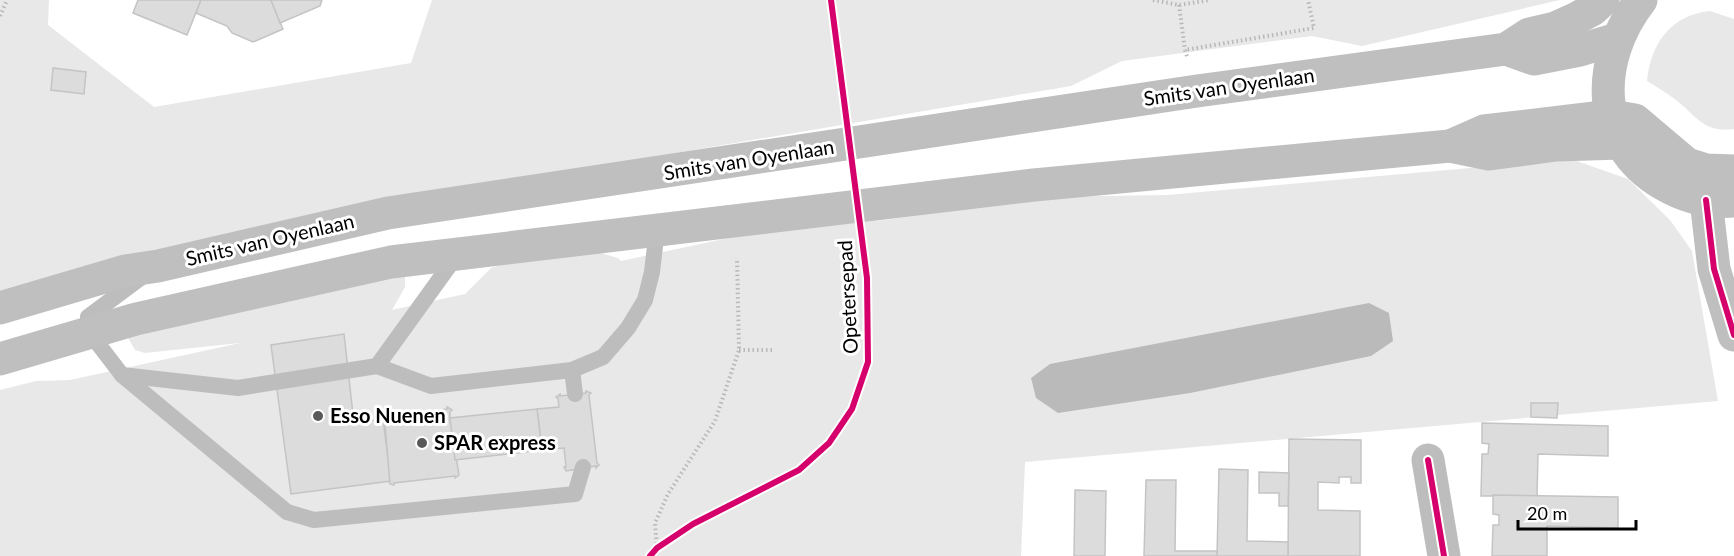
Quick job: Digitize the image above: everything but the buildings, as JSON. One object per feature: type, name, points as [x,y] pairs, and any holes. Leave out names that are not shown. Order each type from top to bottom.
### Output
[{"type":"main road","points":[[1641,0],[1617,39],[1611,62],[1609,80],[1616,129],[1631,157],[1658,181],[1690,197],[1720,200],[1714,269],[1734,335]]},
{"type":"main road","name":"Smits van Oyenlaan","points":[[0,308],[125,271],[158,266],[388,213],[1197,91],[1506,49],[1529,34],[1555,28],[1597,5]]},
{"type":"main road","name":"Smits van Oyenlaan","points":[[1506,49],[1534,59],[1580,50],[1617,39]]},
{"type":"main road","points":[[1616,129],[1625,117],[1644,126],[1688,164],[1706,170],[1734,171]]},
{"type":"main road","points":[[0,359],[136,319],[391,262],[1034,185],[1450,146],[1484,131],[1616,129]]},
{"type":"street","points":[[1428,460],[1444,556]]},
{"type":"lane","points":[[122,375],[238,388],[377,366],[431,386],[572,370],[603,357],[628,328],[645,300],[652,272],[657,229]]},
{"type":"lane","points":[[377,366],[458,254]]},
{"type":"lane","points":[[158,266],[88,316],[89,332],[122,375],[287,512],[314,520],[575,494],[583,467]]},
{"type":"lane","points":[[572,370],[575,394]]},
{"type":"path","points":[[0,16],[7,0]]},
{"type":"path","points":[[1153,0],[1179,5],[1209,0]]},
{"type":"path","points":[[1185,50],[1314,28],[1308,0]]},
{"type":"path","points":[[1179,5],[1185,50],[1197,91]]},
{"type":"path","points":[[657,548],[655,524],[668,494],[715,421],[739,350],[736,221]]},
{"type":"path","points":[[739,350],[772,350]]},
{"type":"path","points":[[650,556],[666,542]]},
{"type":"shaded area","points":[[0,0],[49,0],[48,25],[154,107],[411,63],[432,0],[1560,0],[1362,46],[1312,36],[1122,61],[1071,86],[552,174],[0,293]]},
{"type":"shaded area","points":[[1710,11],[1734,19],[1734,129],[1723,130],[1708,126],[1673,97],[1647,81],[1653,55],[1665,34],[1684,18]]},
{"type":"shaded area","points":[[1571,159],[1628,179],[1670,220],[1692,251],[1718,401],[1025,462],[1021,556],[0,556],[0,390],[36,381],[70,380],[240,343],[145,353],[135,350],[127,336],[390,278],[405,277],[405,287],[392,310],[465,294],[491,268],[512,261],[590,250],[618,258],[621,261],[761,231],[885,220],[1044,197],[1167,195]]},
{"type":"shaded area","points":[[1369,303],[1389,313],[1393,341],[1371,356],[1190,393],[1058,413],[1036,398],[1031,378],[1050,364]]},
{"type":"cycle path","name":"Opetersepad","points":[[650,556],[657,548],[693,524],[799,470],[829,443],[852,409],[868,362],[867,278],[831,0]]},
{"type":"cycle path","points":[[1706,200],[1714,269],[1734,335]]},
{"type":"cycle path","points":[[1428,460],[1444,556]]},
{"type":"place","name":"Esso Nuenen","points":[[318,416]]},
{"type":"place","name":"SPAR express","points":[[422,443]]}]
